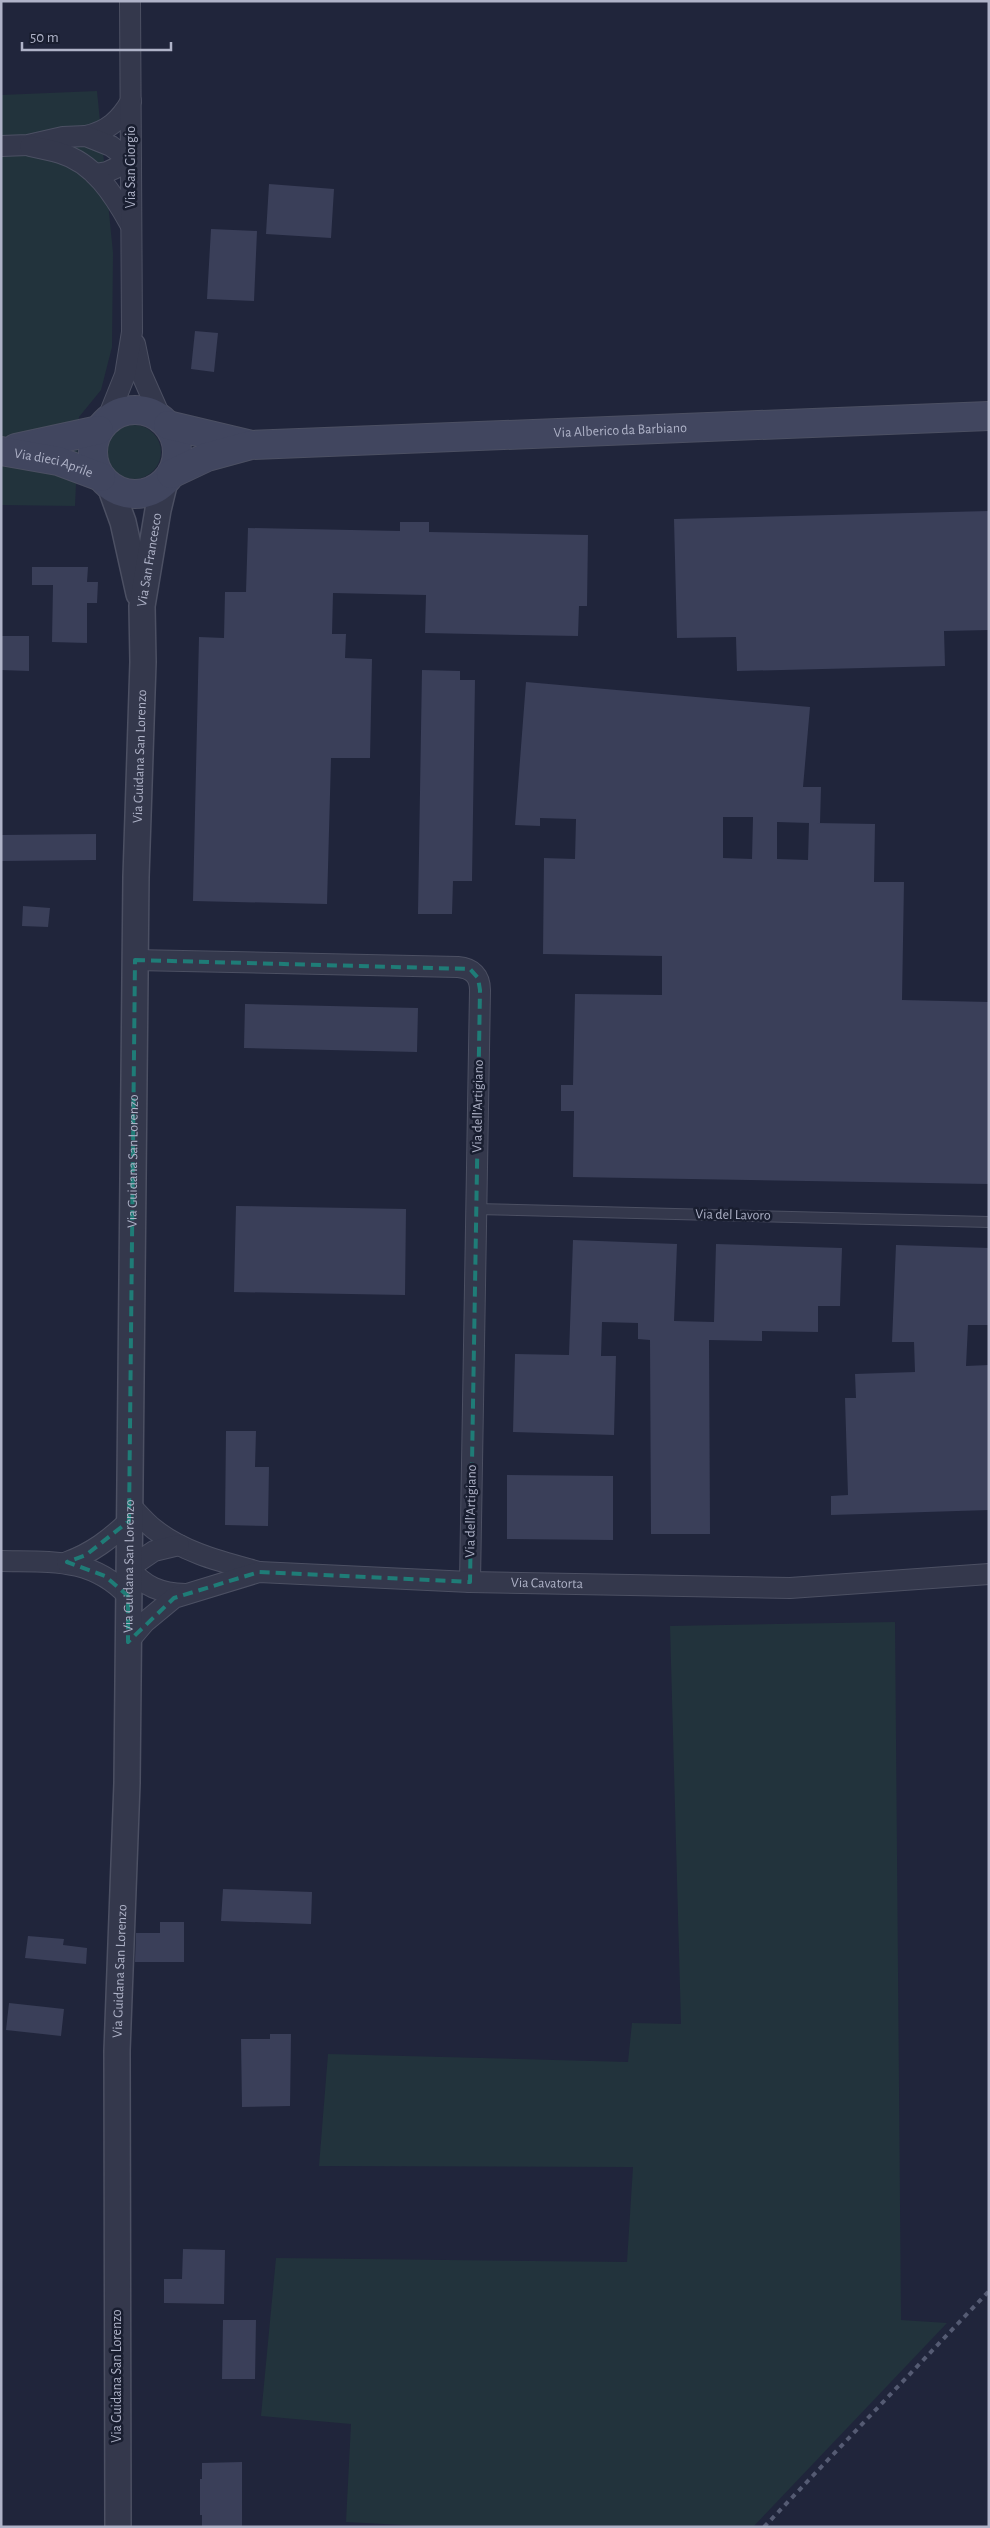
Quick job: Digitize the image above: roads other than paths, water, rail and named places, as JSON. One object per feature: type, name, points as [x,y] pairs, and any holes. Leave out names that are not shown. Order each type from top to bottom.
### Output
[{"type":"main road","points":[[133,409],[148,412],[164,421],[174,436],[177,449],[176,462],[168,478],[144,493],[120,492],[105,481],[95,466],[93,454],[94,441],[103,425],[119,412],[133,409]]},
{"type":"main road","name":"Via Alberico da Barbiano","points":[[168,478],[207,457],[252,445],[989,416]]},
{"type":"main road","name":"Via Alberico da Barbiano","points":[[164,421],[252,445]]},
{"type":"main road","name":"Via dieci Aprile","points":[[3,451],[103,425]]},
{"type":"main road","name":"Via dieci Aprile","points":[[3,451],[58,461],[105,481]]},
{"type":"street","name":"Via San Giorgio","points":[[103,425],[125,375],[132,332],[130,1]]},
{"type":"street","points":[[1,146],[28,145],[63,137],[97,134],[110,127],[124,114],[131,101]]},
{"type":"street","points":[[86,136],[111,146],[131,161],[107,172],[95,174]]},
{"type":"street","points":[[28,145],[74,158],[95,174],[117,200],[131,227]]},
{"type":"street","name":"Via San Giorgio","points":[[132,332],[141,373],[164,421]]},
{"type":"street","name":"Via San Francesco","points":[[142,606],[158,510],[168,478]]},
{"type":"street","name":"Via San Francesco","points":[[105,481],[123,522],[142,606]]},
{"type":"street","name":"Via Guidana San Lorenzo","points":[[118,2527],[117,2051],[126,1783],[135,960],[143,662],[142,606]]},
{"type":"street","name":"Via dell'Artigiano","points":[[135,960],[458,967],[470,969],[475,973],[480,984],[470,1582]]},
{"type":"street","points":[[67,1562],[86,1555],[109,1539],[129,1512],[179,1546],[220,1562],[258,1572]]},
{"type":"street","points":[[179,1546],[154,1551],[128,1568],[141,1582],[154,1589],[166,1593],[185,1594]]},
{"type":"street","points":[[1,1561],[67,1562],[105,1576],[117,1584],[128,1596]]},
{"type":"street","name":"Via Cavatorta","points":[[128,1642],[145,1622],[174,1598],[258,1572],[470,1582],[790,1588],[989,1574]]},
{"type":"lane","name":"Via del Lavoro","points":[[476,1209],[989,1222]]},
{"type":"railway","points":[[764,2527],[989,2291]]}]
